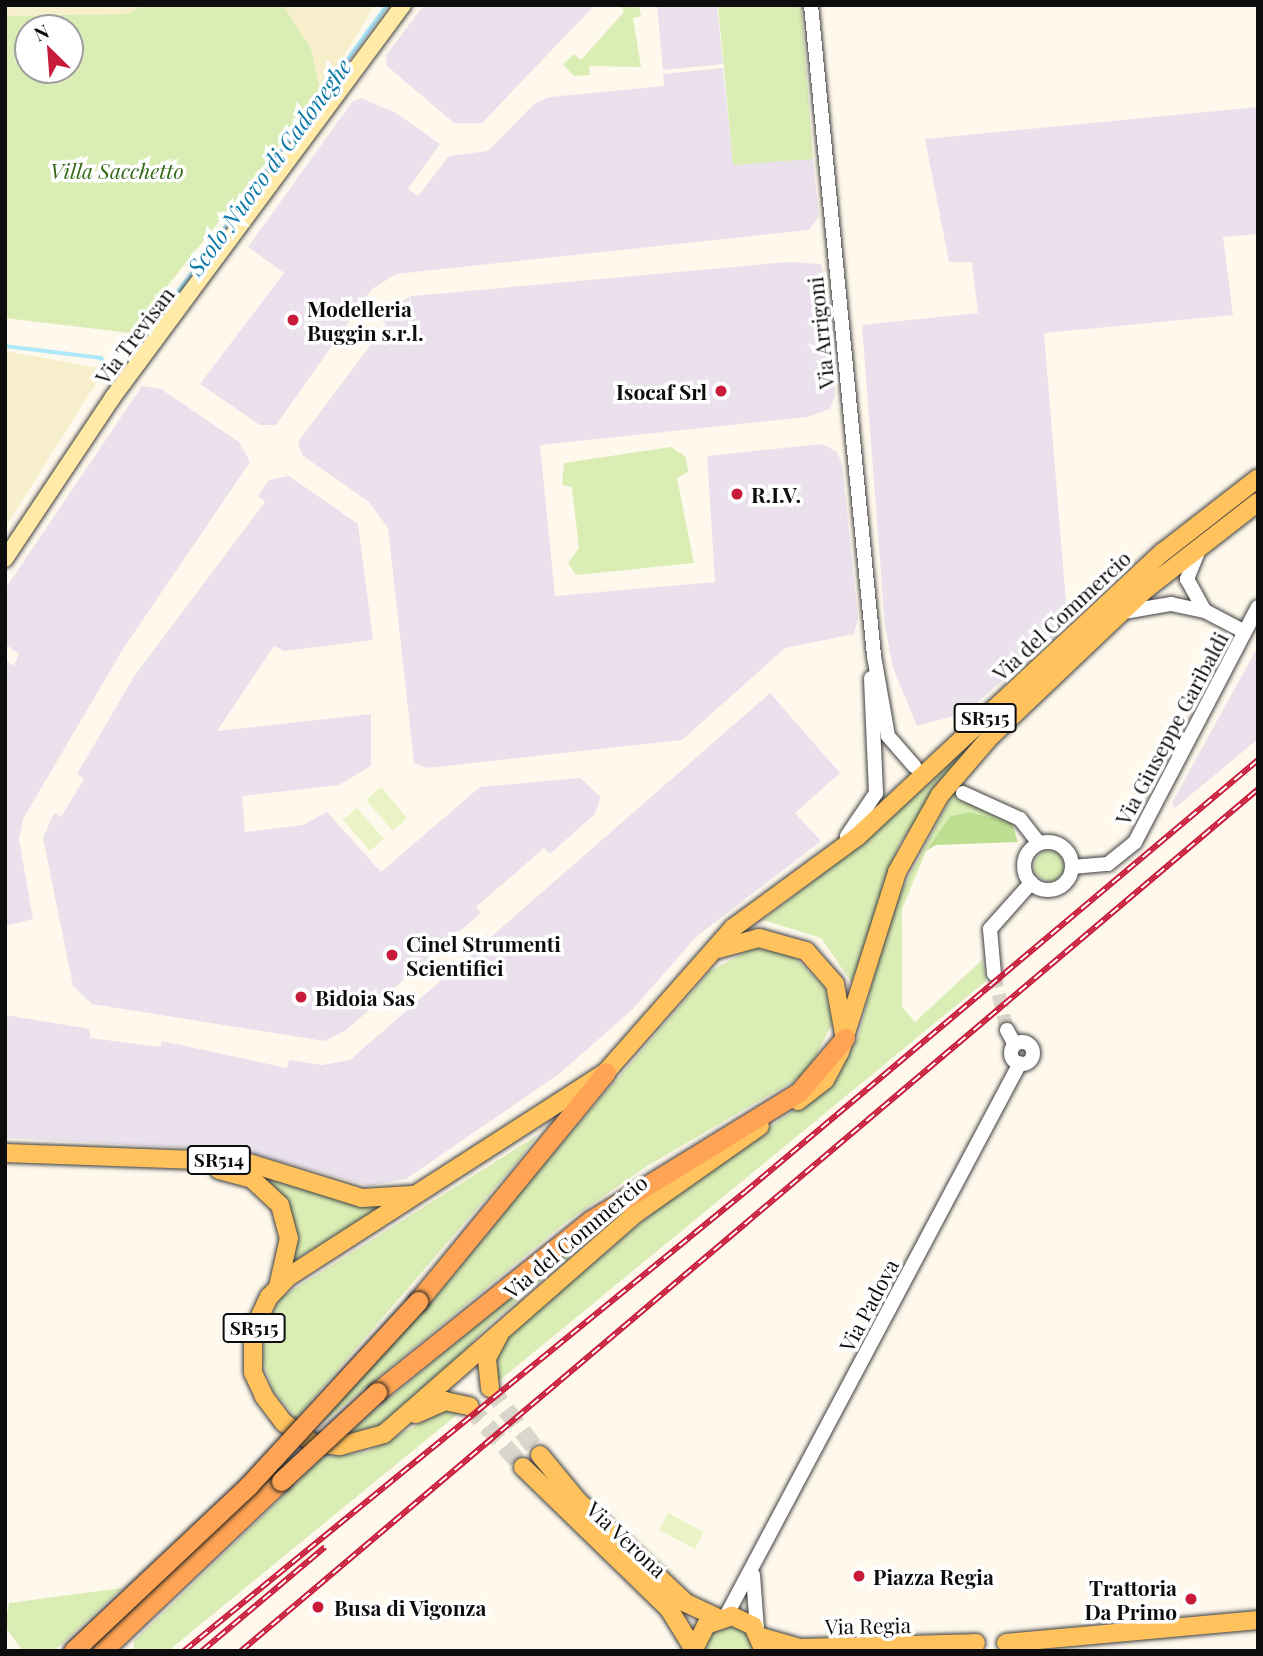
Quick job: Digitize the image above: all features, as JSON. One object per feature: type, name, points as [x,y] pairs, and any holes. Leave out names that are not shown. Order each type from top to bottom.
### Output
[{"type":"highway","name":"Via del Commercio","points":[[102,1651],[434,1342],[591,1220],[799,1092],[845,1038]]},
{"type":"highway","name":"Via del Commercio","points":[[73,1651],[258,1476],[418,1301],[606,1072]]},
{"type":"main road","name":"Via Trevisan","points":[[5,559],[113,397],[403,5]]},
{"type":"main road","name":"Via del Commercio","points":[[1258,478],[1163,552],[915,785],[813,871],[708,953],[606,1072],[278,1287],[260,1311],[250,1349],[253,1372],[274,1411],[300,1436],[321,1445],[356,1444],[393,1429],[509,1322],[634,1215],[825,1080],[845,1038],[880,915],[916,832],[990,737],[1120,613],[1258,502]]},
{"type":"main road","points":[[708,953],[759,938],[806,951],[835,984],[845,1038]]},
{"type":"main road","name":"SR514","points":[[5,1153],[246,1162],[362,1198],[425,1192]]},
{"type":"main road","name":"SR514","points":[[5,1163],[237,1172],[272,1194],[285,1219],[289,1238],[278,1287]]},
{"type":"main road","name":"SR515","points":[[490,1388],[487,1358],[509,1322]]},
{"type":"main road","name":"SR515","points":[[393,1429],[445,1401],[469,1406]]},
{"type":"main road","name":"Via Verona","points":[[540,1455],[578,1502],[686,1603],[722,1617]]},
{"type":"main road","name":"Via Verona","points":[[523,1467],[669,1609],[693,1649]]},
{"type":"main road","points":[[722,1617],[761,1639]]},
{"type":"main road","name":"Via Padova","points":[[693,1649],[701,1629],[722,1617]]},
{"type":"main road","points":[[1009,1647],[1046,1640],[1258,1620]]},
{"type":"main road","name":"Via Regia","points":[[761,1639],[800,1648],[973,1647],[995,1637],[1009,1647]]},
{"type":"main road","points":[[1030,1651],[1046,1640]]},
{"type":"street","name":"Via Arrigoni","points":[[811,5],[874,656],[888,736],[914,766]]},
{"type":"street","points":[[1200,547],[1187,579],[1205,611]]},
{"type":"street","points":[[1120,613],[1171,604],[1205,611],[1245,632]]},
{"type":"street","name":"Via Giuseppe Garibaldi","points":[[1072,867],[1108,864],[1135,842],[1258,607]]},
{"type":"street","name":"Via Arrigoni","points":[[813,871],[862,820],[876,793],[874,656]]},
{"type":"street","points":[[963,793],[1020,819],[1039,843],[1063,846],[1072,867],[1059,887],[1044,890],[1031,883],[1024,862],[1039,843]]},
{"type":"street","points":[[994,974],[990,929],[1031,883]]},
{"type":"street","name":"Via Padova","points":[[722,1617],[753,1566],[1020,1063],[1012,1056],[1015,1045],[1007,1030]]},
{"type":"street","points":[[753,1566],[761,1639]]},
{"type":"shaded area","points":[[5,5],[144,5],[126,14],[5,16]]},
{"type":"shaded area","points":[[283,5],[375,5],[321,93],[311,49]]},
{"type":"shaded area","points":[[424,5],[595,5],[482,123],[454,123],[387,66],[386,55]]},
{"type":"shaded area","points":[[657,5],[717,5],[723,64],[663,70]]},
{"type":"shaded area","points":[[723,68],[733,164],[813,159],[819,216],[809,230],[396,274],[372,289],[276,425],[260,425],[200,384],[284,273],[248,247],[352,102],[361,98],[396,113],[440,144],[408,189],[418,196],[449,156],[488,151],[534,104],[550,97],[664,86],[663,74]]},
{"type":"shaded area","points":[[1258,107],[1258,234],[1223,237],[1233,315],[1044,333],[1067,615],[1057,633],[965,713],[917,726],[893,668],[885,626],[862,325],[978,313],[972,262],[949,262],[925,139]]},
{"type":"shaded area","points":[[788,262],[821,264],[832,312],[835,396],[830,409],[807,417],[540,445],[555,596],[715,582],[707,456],[822,444],[836,451],[842,463],[858,618],[854,634],[785,648],[682,740],[427,768],[414,763],[388,528],[369,502],[302,455],[298,442],[386,324],[381,320],[388,308],[412,296]]},
{"type":"shaded area","points":[[5,351],[105,369],[5,528]]},
{"type":"shaded area","points":[[142,386],[161,389],[239,442],[250,462],[123,649],[23,819],[19,839],[33,919],[5,926],[5,660],[14,666],[19,654],[5,644],[5,589]]},
{"type":"shaded area","points":[[289,476],[358,524],[373,640],[284,651],[274,646],[217,731],[371,714],[371,766],[339,785],[242,796],[245,832],[303,825],[327,812],[381,872],[480,787],[580,778],[601,797],[595,814],[550,854],[544,848],[476,907],[481,913],[345,1031],[324,1041],[92,1004],[73,986],[43,838],[54,813],[61,817],[84,779],[77,774],[135,675],[265,502],[258,496],[269,480]]},
{"type":"shaded area","points":[[1258,646],[1258,739],[1175,808],[1172,803]]},
{"type":"shaded area","points":[[770,693],[840,773],[795,813],[821,841],[696,937],[633,1009],[559,1074],[406,1179],[369,1186],[244,1151],[5,1138],[5,1015],[90,1029],[90,1038],[160,1047],[162,1041],[287,1068],[289,1060],[322,1065],[350,1060]]},
{"type":"green space","name":"Villa Sacchetto","points":[[144,5],[283,5],[311,49],[321,93],[130,333],[5,318],[5,16],[14,16],[14,84],[84,84],[84,15],[126,14]]},
{"type":"green space","points":[[621,5],[639,7],[641,16],[633,18],[641,67],[589,66],[590,75],[574,76],[563,64],[574,54],[581,60],[624,12]]},
{"type":"green space","points":[[718,5],[801,5],[813,159],[733,165]]},
{"type":"green space","points":[[671,447],[686,457],[688,472],[677,478],[694,563],[576,575],[568,563],[579,548],[572,487],[562,485],[564,463]]},
{"type":"green space","points":[[969,744],[898,846],[852,983],[821,938],[763,920],[875,833]]},
{"type":"green space","points":[[381,787],[407,818],[393,831],[366,800]]},
{"type":"green space","points":[[953,794],[1012,823],[969,812],[950,816],[926,851],[902,909],[902,1007],[915,1022],[982,960],[986,981],[494,1385],[491,1369],[503,1339],[664,1204],[837,1079],[858,1038],[890,912]]},
{"type":"green space","points":[[357,808],[384,839],[370,851],[343,820]]},
{"type":"green space","points":[[969,812],[1012,823],[1018,842],[936,845],[926,851],[950,816]]},
{"type":"green space","points":[[1049,851],[1060,855],[1064,866],[1060,877],[1049,881],[1038,877],[1034,866],[1038,855]]},
{"type":"green space","points":[[753,948],[792,955],[824,987],[833,1022],[807,1073],[647,1166],[566,1222],[321,1424],[710,971]]},
{"type":"green space","points":[[536,1136],[522,1156],[296,1418],[273,1390],[263,1361],[265,1333],[280,1298]]},
{"type":"green space","points":[[251,1169],[379,1208],[295,1260],[295,1228],[285,1199]]},
{"type":"green space","points":[[632,1204],[491,1323],[424,1392],[385,1423],[348,1434],[522,1286]]},
{"type":"green space","points":[[447,1409],[459,1413],[168,1651],[134,1651],[134,1641],[323,1458],[367,1452]]},
{"type":"green space","points":[[668,1513],[704,1532],[695,1549],[659,1530]]},
{"type":"green space","points":[[122,1588],[54,1651],[23,1651],[5,1627],[9,1603]]},
{"type":"green space","points":[[714,1624],[747,1626],[758,1651],[700,1651]]},
{"type":"waterway","name":"Scolo Nuovo di Cadoneghe","points":[[151,329],[387,5]]},
{"type":"waterway","name":"Scolo Nuovo di Cadoneghe","points":[[5,346],[101,358],[111,372]]},
{"type":"tunnel","points":[[994,974],[1007,1030]]},
{"type":"tunnel","points":[[490,1388],[540,1455]]},
{"type":"tunnel","points":[[469,1406],[523,1467]]},
{"type":"railway","points":[[184,1651],[745,1192],[1258,760]]},
{"type":"railway","points":[[241,1651],[1258,789]]},
{"type":"railway","points":[[202,1651],[325,1547]]},
{"type":"place","name":"Modelleria Buggin s.r.l.","points":[[293,320]]},
{"type":"place","name":"Isocaf Srl","points":[[721,391]]},
{"type":"place","name":"R.I.V.","points":[[737,494]]},
{"type":"place","name":"Cinel Strumenti Scientifici","points":[[392,955]]},
{"type":"place","name":"Bidoia Sas","points":[[301,997]]},
{"type":"place","name":"Piazza Regia","points":[[859,1576]]},
{"type":"place","name":"Trattoria Da Primo","points":[[1191,1599]]},
{"type":"place","name":"Busa di Vigonza","points":[[318,1607]]}]
